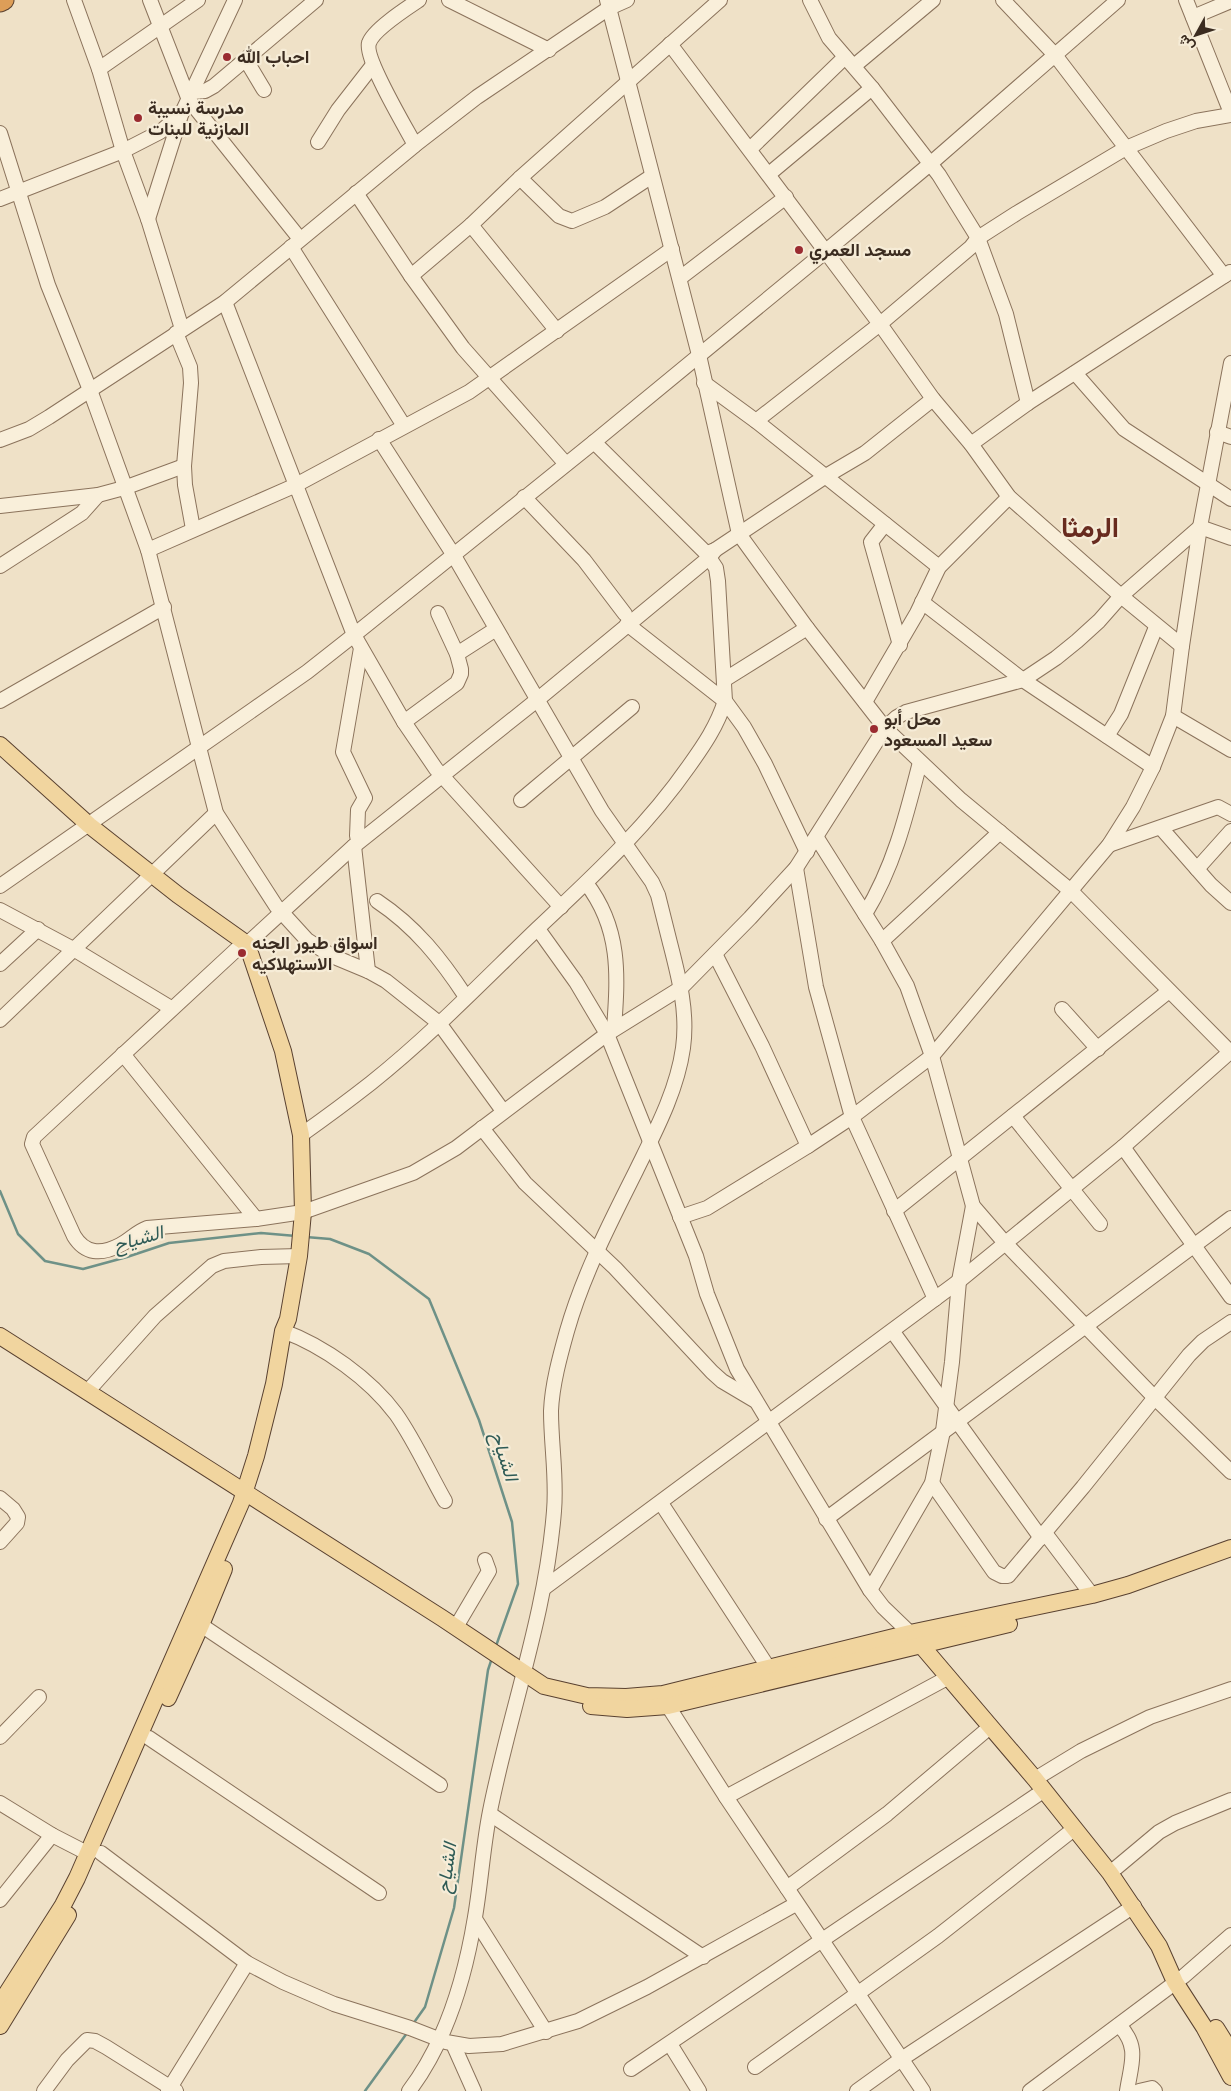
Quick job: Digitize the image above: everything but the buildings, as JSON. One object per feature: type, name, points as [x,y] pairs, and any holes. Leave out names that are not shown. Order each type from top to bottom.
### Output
[{"type":"highway","points":[[0,2],[4,0]]},
{"type":"main road","points":[[0,745],[89,825],[242,944],[283,1051],[301,1135],[302,1217],[279,1409],[248,1500],[201,1625],[95,1853]]},
{"type":"main road","points":[[0,1336],[248,1500],[485,1651],[516,1673],[544,1686],[587,1696],[665,1700],[1092,1595],[1128,1585],[1231,1548]]},
{"type":"main road","points":[[0,1348],[456,1627],[485,1651]]},
{"type":"main road","points":[[0,2026],[9,1997],[77,1900],[95,1853],[248,1500]]},
{"type":"main road","points":[[665,1700],[768,1667],[915,1639],[952,1638],[1149,1589],[1231,1558]]},
{"type":"main road","points":[[946,1673],[944,1658],[952,1638]]},
{"type":"main road","points":[[915,1639],[946,1673],[1110,1873],[1231,2052]]},
{"type":"main road","points":[[1180,1979],[1231,2077]]},
{"type":"street","points":[[74,0],[99,69],[123,151],[148,219],[190,367],[191,383],[184,466],[185,485],[193,530]]},
{"type":"street","points":[[150,0],[159,26],[191,96],[296,243],[404,426]]},
{"type":"street","points":[[99,69],[198,0]]},
{"type":"street","points":[[191,96],[214,86],[316,0]]},
{"type":"street","points":[[449,0],[549,50]]},
{"type":"street","points":[[0,440],[29,429],[224,302],[415,145],[478,97],[549,50],[608,4],[627,0]]},
{"type":"street","points":[[411,276],[471,225],[520,178],[720,0]]},
{"type":"street","points":[[810,0],[824,31],[872,88],[940,175],[978,238],[1006,314],[1028,403]]},
{"type":"street","points":[[750,149],[849,61],[933,0]]},
{"type":"street","points":[[970,444],[1028,403],[1228,274],[1126,148],[1055,55],[1003,0]]},
{"type":"street","points":[[0,886],[307,672],[354,635],[594,442],[826,251],[930,164],[1118,0]]},
{"type":"street","points":[[756,422],[880,324],[971,247],[978,238],[1126,148],[1196,121],[1231,114],[1186,0]]},
{"type":"street","points":[[1193,17],[1231,1]]},
{"type":"street","points":[[148,219],[181,115],[191,96],[230,2]]},
{"type":"street","points":[[412,2],[373,36],[368,47],[372,64],[415,145]]},
{"type":"street","points":[[544,1588],[959,1281],[1123,1147],[1230,1053],[1071,892],[961,800],[885,728],[807,628],[739,534],[704,383],[700,355],[608,4]]},
{"type":"street","points":[[670,44],[880,324],[932,399],[970,444],[1009,497],[1121,596],[1182,646]]},
{"type":"street","points":[[246,60],[264,90]]},
{"type":"street","points":[[318,142],[338,110],[372,64]]},
{"type":"street","points":[[769,174],[872,88]]},
{"type":"street","points":[[0,199],[123,151],[160,132],[181,115]]},
{"type":"street","points":[[0,133],[48,285],[90,390],[148,550],[216,813],[278,909],[317,948],[368,971],[402,993],[439,1023],[503,1111]]},
{"type":"street","points":[[520,178],[559,216],[572,221],[605,208],[652,176]]},
{"type":"street","points":[[356,193],[462,348],[566,464]]},
{"type":"street","points":[[680,278],[786,197]]},
{"type":"street","points":[[471,225],[557,331]]},
{"type":"street","points":[[148,550],[294,486],[489,380],[672,249]]},
{"type":"street","points":[[224,302],[294,486],[354,635],[361,648],[404,722],[439,772],[562,906]]},
{"type":"street","points":[[680,1217],[707,1208],[808,1146],[852,1117],[932,1056],[1110,845],[1153,767],[1173,716],[1200,527],[1231,363]]},
{"type":"street","points":[[1075,373],[1124,430],[1231,499]]},
{"type":"street","points":[[704,383],[826,476],[939,567]]},
{"type":"street","points":[[932,399],[883,440],[710,553],[626,619],[535,696],[355,841],[278,909],[32,1139],[32,1144],[79,1244],[91,1251],[102,1250],[120,1245],[135,1233],[148,1228],[302,1217],[413,1173],[449,1153],[611,1032],[681,988],[796,868],[817,838],[885,728],[897,717],[906,712],[1023,680],[1077,641],[1099,621],[1121,596],[1200,527]]},
{"type":"street","points":[[1217,432],[1231,437]]},
{"type":"street","points":[[379,439],[453,554],[570,757],[625,845],[645,870],[658,894],[685,1012],[682,1052],[676,1077],[650,1142],[596,1251],[566,1334],[551,1408],[555,1471],[554,1512],[544,1588],[516,1673],[490,1814],[475,1919],[446,2042],[430,2059],[409,2091]]},
{"type":"street","points":[[301,1135],[372,1082],[439,1023],[625,845],[657,810],[710,736],[719,718],[725,701],[724,680],[718,581],[716,568],[710,553],[594,442]]},
{"type":"street","points":[[0,506],[98,495],[124,488],[184,466]]},
{"type":"street","points":[[0,566],[82,513],[98,495]]},
{"type":"street","points":[[524,497],[584,560],[626,619],[725,701],[744,728],[765,764],[807,852]]},
{"type":"street","points":[[865,702],[900,645],[939,567],[1009,497]]},
{"type":"street","points":[[885,524],[871,542],[900,645]]},
{"type":"street","points":[[1200,527],[1231,538]]},
{"type":"street","points":[[922,602],[1023,680],[1153,767]]},
{"type":"street","points":[[0,701],[164,607]]},
{"type":"street","points":[[404,722],[457,683],[461,674],[457,654],[438,613]]},
{"type":"street","points":[[1107,736],[1121,714],[1156,626]]},
{"type":"street","points":[[724,680],[807,628]]},
{"type":"street","points":[[457,654],[496,629]]},
{"type":"street","points":[[361,648],[344,752],[365,798],[358,810],[355,841],[368,971]]},
{"type":"street","points":[[520,800],[632,707]]},
{"type":"street","points":[[1173,716],[1231,750]]},
{"type":"street","points":[[865,914],[889,870],[904,825],[920,762]]},
{"type":"street","points":[[1110,845],[1218,807],[1231,814]]},
{"type":"street","points":[[0,1020],[216,813]]},
{"type":"street","points":[[1161,828],[1197,869],[1231,903]]},
{"type":"street","points":[[1197,869],[1231,831]]},
{"type":"street","points":[[882,941],[1000,832]]},
{"type":"street","points":[[817,838],[882,941],[907,986],[932,1056],[973,1206],[1005,1243],[1086,1325],[1154,1398],[1231,1472]]},
{"type":"street","points":[[796,868],[816,987],[852,1117],[935,1299]]},
{"type":"street","points":[[586,883],[601,906],[614,946],[618,981],[611,1032]]},
{"type":"street","points":[[377,901],[397,914],[441,959],[466,997]]},
{"type":"street","points":[[0,910],[75,950],[171,1008]]},
{"type":"street","points":[[538,928],[611,1032],[650,1142],[680,1217],[728,1349],[755,1401],[770,1421],[826,1519],[870,1590],[883,1607],[915,1639]]},
{"type":"street","points":[[0,964],[38,929]]},
{"type":"street","points":[[715,954],[762,1046],[808,1146]]},
{"type":"street","points":[[894,1211],[1169,991]]},
{"type":"street","points":[[1062,1009],[1098,1049]]},
{"type":"street","points":[[123,1054],[256,1219]]},
{"type":"street","points":[[1013,1116],[1100,1224]]},
{"type":"street","points":[[482,1128],[525,1183],[615,1268],[712,1372],[722,1381],[755,1401]]},
{"type":"street","points":[[1123,1147],[1231,1297]]},
{"type":"street","points":[[870,1590],[932,1483],[943,1431],[952,1362],[959,1281],[973,1206]]},
{"type":"street","points":[[826,1519],[1231,1218]]},
{"type":"street","points":[[87,1392],[155,1316],[212,1266],[224,1261],[299,1253]]},
{"type":"street","points":[[932,1483],[998,1575],[1008,1576],[1043,1536],[1195,1349],[1231,1322]]},
{"type":"street","points":[[288,1328],[330,1354],[380,1396],[404,1428],[445,1501]]},
{"type":"street","points":[[892,1332],[956,1422],[1043,1536],[1092,1595]]},
{"type":"street","points":[[0,1498],[13,1509],[18,1517],[17,1523],[0,1542]]},
{"type":"street","points":[[660,1503],[768,1667]]},
{"type":"street","points":[[456,1627],[489,1571],[485,1560]]},
{"type":"street","points":[[201,1625],[440,1784]]},
{"type":"street","points":[[726,1798],[946,1673]]},
{"type":"street","points":[[632,2069],[822,1942],[1039,1785],[1081,1751],[1150,1717],[1231,1689]]},
{"type":"street","points":[[0,1737],[39,1697]]},
{"type":"street","points":[[665,1700],[726,1798],[858,1993],[900,2060],[923,2091]]},
{"type":"street","points":[[786,1888],[886,1814],[990,1727]]},
{"type":"street","points":[[149,1738],[379,1893]]},
{"type":"street","points":[[1110,1873],[1159,1832],[1175,1823],[1231,1800]]},
{"type":"street","points":[[0,1803],[52,1835],[95,1853],[247,1962],[310,1995],[425,2033],[446,2042],[483,2046],[502,2044],[578,2021],[603,2010],[703,1957],[796,1904]]},
{"type":"street","points":[[490,1814],[703,1957]]},
{"type":"street","points":[[755,2068],[938,1936],[1074,1829]]},
{"type":"street","points":[[0,1900],[52,1835]]},
{"type":"street","points":[[857,2091],[900,2060],[1134,1906]]},
{"type":"street","points":[[475,1919],[546,2032]]},
{"type":"street","points":[[1030,2091],[1180,1979],[1231,1935]]},
{"type":"street","points":[[44,2091],[67,2060],[87,2040],[95,2041],[106,2047],[172,2090],[247,1962]]},
{"type":"street","points":[[1119,2025],[1129,2036],[1133,2049],[1127,2091]]},
{"type":"street","points":[[446,2042],[474,2091]]},
{"type":"street","points":[[670,2044],[699,2091]]},
{"type":"street","points":[[1139,2091],[1152,2088],[1154,2091]]},
{"type":"waterway","name":"الشياح","points":[[0,1191],[18,1234],[45,1261],[83,1269],[169,1243],[261,1233],[296,1236]]},
{"type":"waterway","name":"الشياح","points":[[306,1237],[330,1239],[369,1254],[429,1299],[479,1420],[512,1522],[518,1584],[496,1646]]},
{"type":"waterway","name":"الشياح","points":[[413,2024],[425,2007],[454,1908],[488,1670],[492,1658]]},
{"type":"waterway","name":"الشياح","points":[[365,2091],[407,2033]]},
{"type":"place","name":"احباب الله","points":[[227,57]]},
{"type":"place","name":"مدرسة نسيبة المازنية للبنات","points":[[138,118]]},
{"type":"place","name":"مسجد العمري","points":[[799,250]]},
{"type":"place","name":"محل أبو سعيد المسعود","points":[[874,729]]},
{"type":"place","name":"اسواق طيور الجنه الاستهلاكيه","points":[[242,953]]},
{"type":"district","name":"الرمثا","points":[[1090,527]]}]
